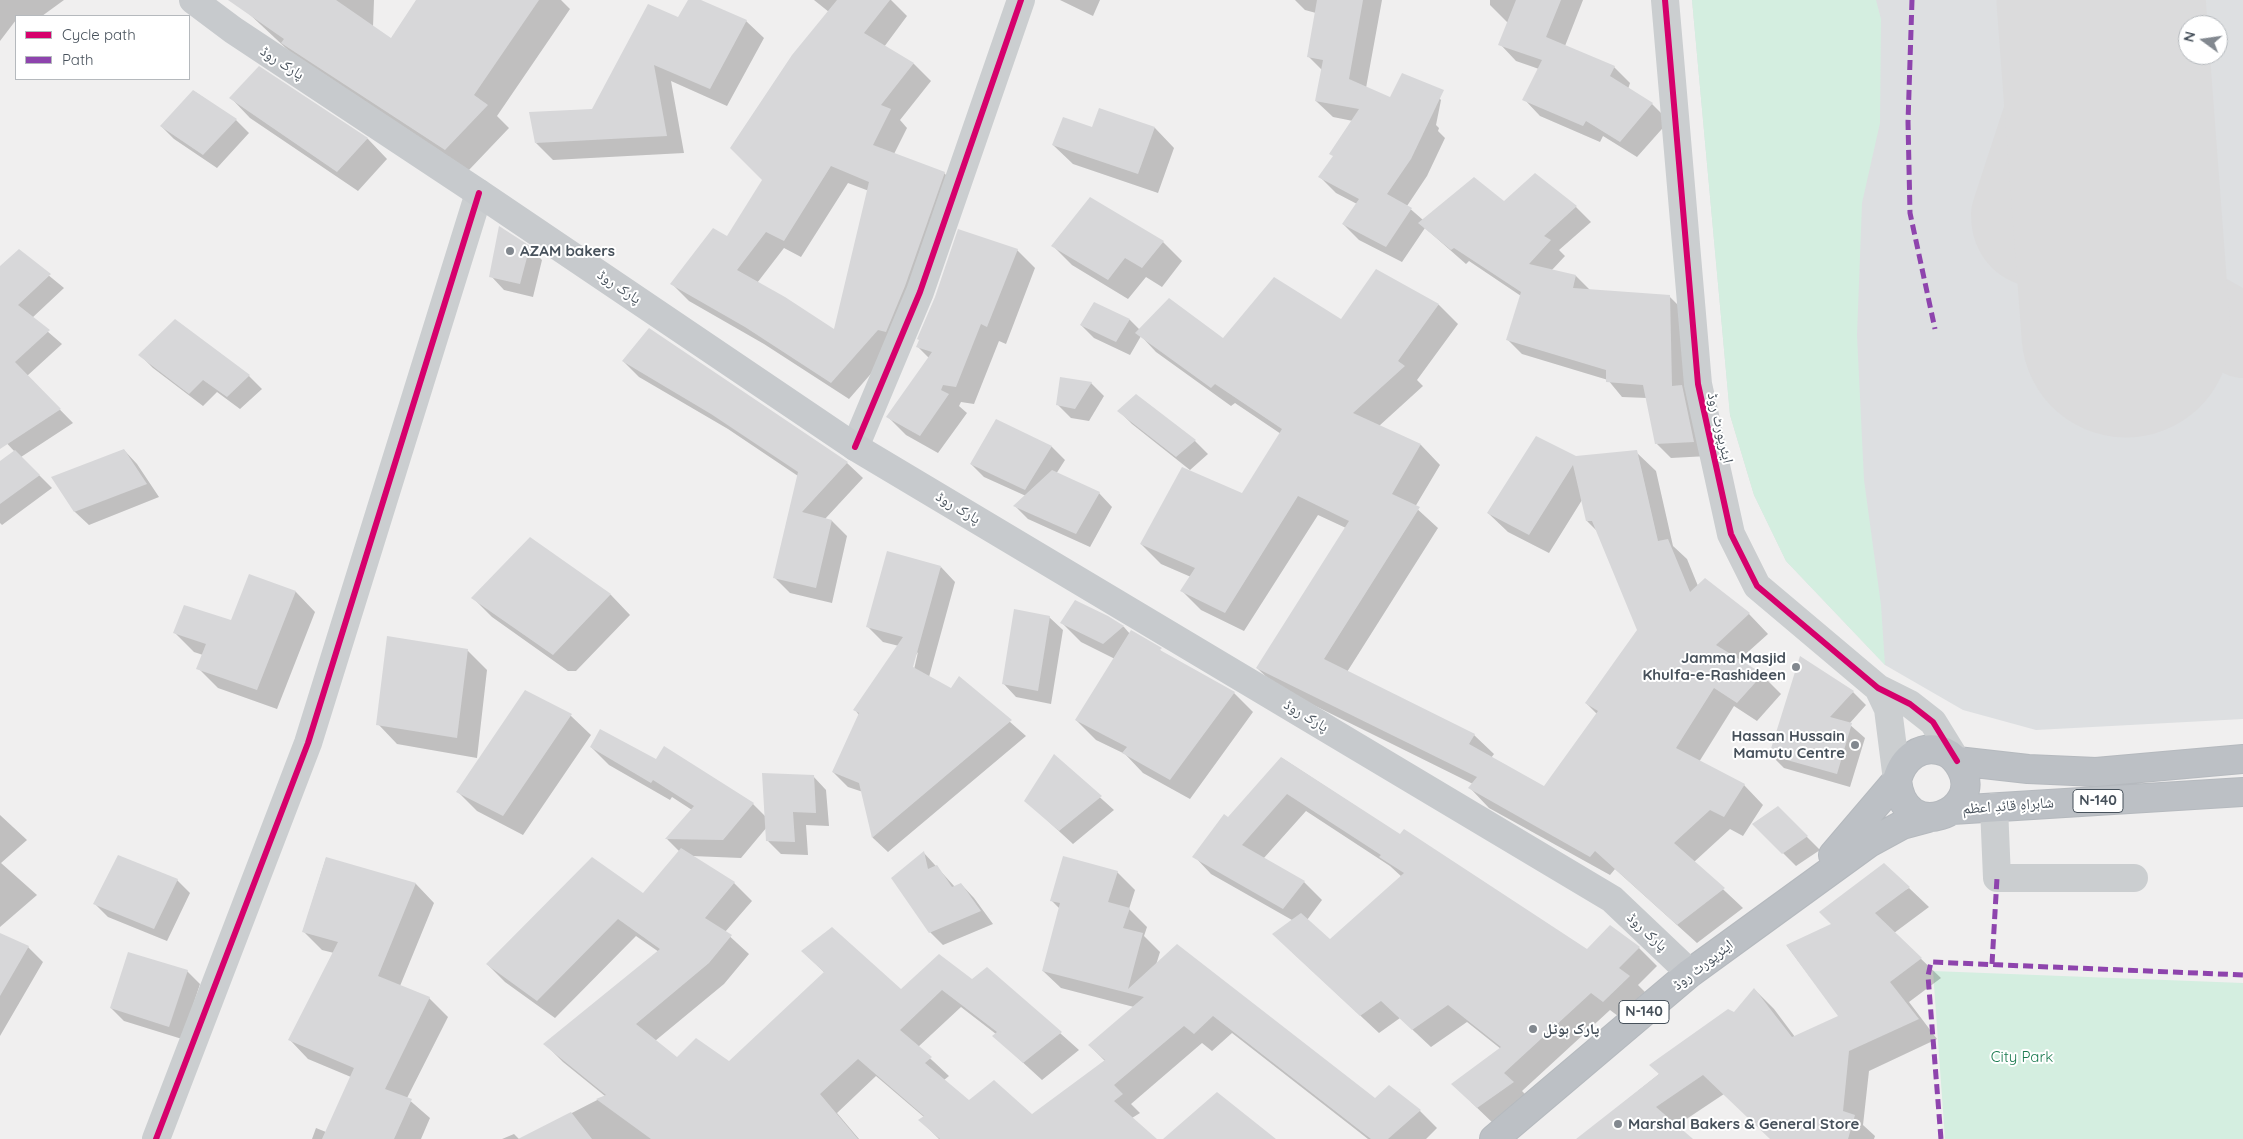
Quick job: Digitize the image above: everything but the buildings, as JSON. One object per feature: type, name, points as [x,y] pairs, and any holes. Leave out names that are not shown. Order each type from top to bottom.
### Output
[{"type":"highway","name":"N-140","points":[[1897,780],[1900,767],[1909,757],[1921,750],[1934,749],[1947,753],[1957,761],[2028,769],[2096,772],[2243,759]]},
{"type":"highway","points":[[1897,780],[1898,794],[1904,805],[1915,814],[1940,814],[1961,799],[1965,786],[1964,773],[1957,761]]},
{"type":"highway","name":"ایئرپورٹ روڈ","points":[[1800,891],[1867,817],[1897,780]]},
{"type":"highway","name":"شاہراہِ قائدِ اعظم","points":[[1940,814],[1994,807],[2243,792]]},
{"type":"highway","name":"ایئرپورٹ روڈ","points":[[1494,1139],[1690,973],[1800,891],[1869,843],[1902,825],[1940,814]]},
{"type":"main road","name":"پارک روڈ","points":[[193,0],[233,30],[479,193],[855,447],[1612,899],[1690,973]]},
{"type":"street","points":[[855,447],[920,292],[1021,0]]},
{"type":"street","name":"ایئرپورٹ روڈ","points":[[1665,0],[1698,384],[1731,534],[1757,586],[1878,688],[1910,704],[1933,722],[1957,761]]},
{"type":"street","points":[[156,1139],[308,744],[479,193]]},
{"type":"street","name":"ایئرپورٹ روڈ","points":[[1878,688],[1888,709],[1897,780]]},
{"type":"street","points":[[1994,807],[1997,878],[2134,878]]},
{"type":"shaded area","points":[[1692,0],[2243,0],[2243,719],[2036,730],[1963,710],[1885,665],[1786,561],[1754,495],[1730,415]]},
{"type":"green space","points":[[1692,0],[1876,0],[1881,19],[1880,123],[1862,203],[1857,335],[1864,480],[1881,605],[1885,665],[1786,561],[1754,495],[1730,415]]},
{"type":"green space","name":"City Park","points":[[1933,971],[2243,983],[2243,1139],[1945,1139]]},
{"type":"taxiway","points":[[2083,0],[2013,214],[2015,228],[2022,238],[2038,246],[2058,246],[2077,240],[2091,230],[2101,218],[2115,182]]},
{"type":"taxiway","points":[[2121,268],[2243,336]]},
{"type":"runway","points":[[2101,0],[2126,333]]},
{"type":"marked path","points":[[1912,0],[1908,122],[1910,213],[1935,329]]},
{"type":"marked path","points":[[1992,964],[1997,878]]},
{"type":"marked path","points":[[1941,1139],[1928,976],[1931,962],[2243,975]]},
{"type":"cycle path","points":[[855,447],[920,292],[1021,0]]},
{"type":"cycle path","points":[[1665,0],[1698,384],[1731,534],[1757,586],[1878,688],[1910,704],[1933,722],[1957,761]]},
{"type":"cycle path","points":[[156,1139],[308,743],[479,193]]},
{"type":"place","name":"AZAM bakers","points":[[510,251]]},
{"type":"place","name":"Jamma Masjid Khulfa-e-Rashideen","points":[[1796,667]]},
{"type":"place","name":"Hassan Hussain Mamutu Centre","points":[[1855,745]]},
{"type":"place","name":"پارک ہوٹل","points":[[1533,1029]]},
{"type":"place","name":"Marshal Bakers & General Store","points":[[1618,1124]]}]
